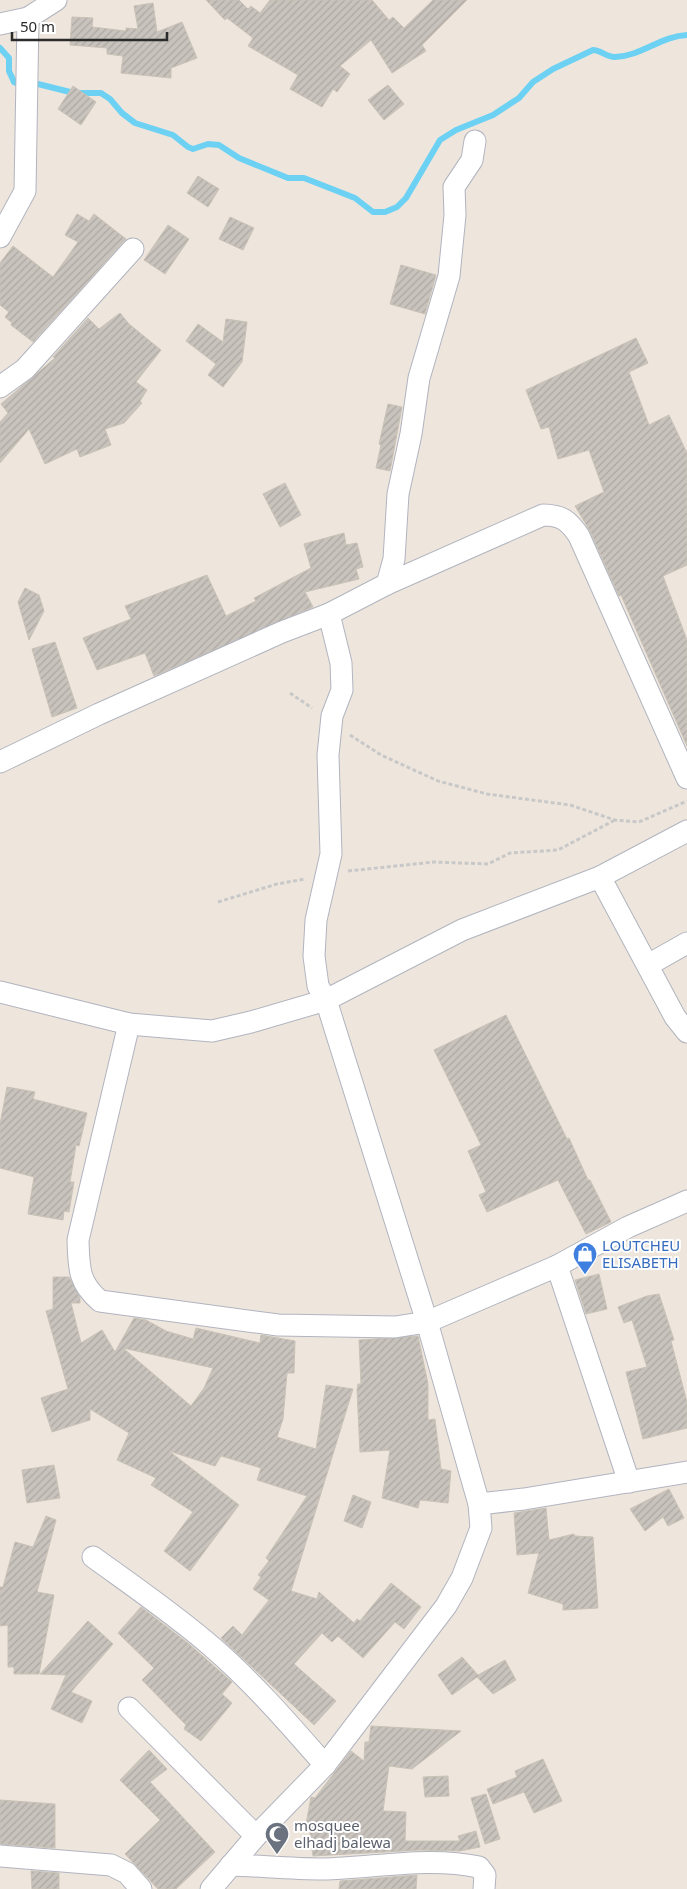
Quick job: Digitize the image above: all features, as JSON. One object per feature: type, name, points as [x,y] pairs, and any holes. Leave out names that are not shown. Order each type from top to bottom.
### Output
[{"type":"street","points":[[0,24],[28,18],[56,0]]},
{"type":"street","points":[[0,238],[24,191],[28,18]]},
{"type":"street","points":[[387,584],[394,559],[398,494],[411,434],[419,378],[449,276],[455,215],[454,187],[472,160],[475,141]]},
{"type":"street","points":[[0,387],[24,369],[133,249]]},
{"type":"street","points":[[0,762],[99,714],[282,632],[329,614],[387,584],[543,515],[556,515],[569,521],[579,536],[687,778]]},
{"type":"street","points":[[211,1889],[256,1836],[325,1765],[446,1606],[462,1578],[481,1528],[479,1504],[427,1322],[326,1000],[318,986],[314,956],[316,920],[331,854],[328,755],[332,716],[342,690],[342,663],[329,614]]},
{"type":"street","points":[[0,992],[129,1024],[212,1031],[251,1022],[326,1000],[462,930],[600,877],[687,831]]},
{"type":"street","points":[[600,877],[675,1017],[687,1032]]},
{"type":"street","points":[[648,965],[687,944]]},
{"type":"street","points":[[129,1024],[78,1240],[79,1270],[86,1290],[100,1301],[278,1325],[395,1327],[427,1322],[557,1266],[628,1227],[687,1201]]},
{"type":"street","points":[[557,1266],[629,1482]]},
{"type":"street","points":[[479,1504],[524,1499],[687,1472]]},
{"type":"street","points":[[93,1557],[153,1598],[213,1647],[274,1707],[325,1765]]},
{"type":"street","points":[[129,1708],[256,1836]]},
{"type":"street","points":[[0,1856],[111,1865],[127,1873],[141,1889]]},
{"type":"street","points":[[231,1865],[323,1869],[426,1863],[470,1865],[479,1867],[485,1874],[484,1889]]},
{"type":"path","points":[[290,693],[381,755],[438,781],[487,794],[570,806],[615,820],[639,822],[687,801]]},
{"type":"path","points":[[218,902],[277,884],[326,874],[434,862],[488,864],[510,853],[558,850],[615,820]]},
{"type":"building","points":[[206,0],[239,0],[248,9],[251,6],[260,13],[270,0],[372,0],[389,20],[393,17],[404,28],[433,0],[467,0],[422,45],[426,51],[392,73],[371,40],[340,66],[350,74],[337,92],[333,89],[322,107],[290,89],[298,75],[248,46],[253,38],[227,18],[225,20]]},
{"type":"building","points":[[153,3],[157,32],[182,22],[197,58],[171,68],[171,78],[121,73],[123,56],[107,54],[107,48],[70,45],[72,17],[93,18],[92,27],[126,31],[126,28],[138,29],[134,6]]},
{"type":"building","points":[[388,85],[404,104],[384,120],[368,100]]},
{"type":"building","points":[[73,86],[96,102],[81,125],[58,109]]},
{"type":"building","points":[[198,176],[219,189],[208,207],[187,193]]},
{"type":"building","points":[[77,214],[89,221],[94,214],[126,239],[33,342],[11,325],[12,323],[5,317],[9,312],[0,305],[0,263],[13,246],[53,277],[78,242],[65,235]]},
{"type":"building","points":[[230,217],[254,228],[243,250],[219,239]]},
{"type":"building","points":[[168,225],[189,239],[165,274],[144,260]]},
{"type":"building","points":[[401,265],[436,275],[425,314],[390,304]]},
{"type":"building","points":[[120,313],[129,324],[161,350],[136,382],[147,390],[140,401],[142,403],[124,423],[105,429],[111,445],[80,457],[77,449],[45,464],[29,429],[0,463],[0,422],[8,413],[1,404],[55,358],[53,357],[88,318],[99,329]]},
{"type":"building","points":[[226,319],[247,322],[242,362],[223,387],[208,375],[216,364],[186,341],[198,324],[223,342]]},
{"type":"building","points":[[636,338],[648,363],[629,372],[649,425],[669,415],[687,453],[687,565],[663,576],[687,640],[687,746],[621,595],[619,596],[590,531],[575,506],[604,492],[589,450],[558,459],[549,427],[541,429],[526,390]]},
{"type":"building","points":[[388,404],[402,407],[390,471],[376,468]]},
{"type":"building","points":[[285,483],[301,515],[280,527],[263,494]]},
{"type":"building","points":[[344,533],[346,545],[357,543],[363,567],[356,569],[359,579],[305,592],[313,607],[154,676],[145,653],[97,670],[83,638],[131,619],[125,606],[207,575],[226,616],[256,601],[254,598],[311,568],[304,544]]},
{"type":"building","points":[[25,588],[39,595],[44,611],[29,640],[18,602]]},
{"type":"building","points":[[55,642],[77,708],[52,717],[32,649]]},
{"type":"building","points":[[506,1015],[567,1139],[569,1138],[588,1180],[590,1180],[611,1222],[586,1234],[558,1180],[487,1212],[479,1195],[486,1192],[468,1151],[481,1145],[434,1050]]},
{"type":"building","points":[[7,1087],[35,1092],[33,1099],[87,1113],[79,1146],[76,1145],[70,1182],[74,1182],[69,1212],[64,1211],[63,1220],[28,1214],[34,1177],[0,1168],[0,1124]]},
{"type":"building","points":[[599,1274],[607,1309],[586,1314],[575,1280]]},
{"type":"building","points":[[53,1277],[69,1277],[80,1298],[80,1303],[71,1303],[81,1343],[102,1330],[115,1352],[134,1318],[146,1320],[166,1331],[193,1339],[196,1328],[260,1343],[261,1335],[295,1341],[294,1373],[287,1373],[283,1419],[277,1437],[316,1449],[326,1385],[353,1389],[291,1591],[317,1599],[319,1592],[354,1623],[357,1619],[360,1621],[391,1583],[421,1607],[404,1629],[395,1622],[363,1658],[338,1636],[332,1642],[322,1633],[294,1664],[336,1701],[314,1725],[221,1638],[233,1626],[242,1635],[269,1600],[253,1589],[261,1577],[258,1575],[269,1561],[266,1558],[307,1496],[257,1480],[261,1468],[221,1456],[215,1466],[169,1451],[239,1505],[190,1571],[164,1551],[193,1512],[151,1485],[156,1478],[117,1460],[129,1433],[90,1409],[90,1420],[52,1432],[41,1398],[68,1389],[46,1311],[53,1309]],"holes":[[[123,1348],[213,1368],[204,1388],[191,1406]]]},
{"type":"building","points":[[659,1294],[674,1340],[671,1341],[687,1402],[687,1428],[643,1439],[626,1372],[647,1367],[632,1320],[624,1323],[618,1307],[647,1296]]},
{"type":"building","points":[[418,1336],[428,1384],[428,1420],[435,1419],[441,1469],[451,1471],[448,1503],[420,1500],[418,1508],[382,1498],[390,1450],[360,1452],[357,1390],[358,1384],[361,1384],[359,1340]]},
{"type":"building","points":[[54,1465],[60,1498],[27,1503],[22,1470]]},
{"type":"building","points":[[669,1489],[684,1518],[668,1526],[663,1517],[645,1531],[630,1509]]},
{"type":"building","points":[[353,1495],[371,1502],[362,1528],[344,1521]]},
{"type":"building","points":[[546,1508],[549,1540],[574,1534],[575,1536],[593,1537],[598,1608],[563,1610],[563,1604],[528,1593],[539,1553],[517,1555],[514,1513]]},
{"type":"building","points":[[46,1516],[56,1520],[37,1592],[54,1595],[39,1674],[14,1674],[14,1667],[8,1667],[8,1625],[0,1626],[0,1587],[3,1587],[15,1542],[33,1547]]},
{"type":"building","points":[[141,1607],[189,1644],[232,1682],[222,1694],[232,1703],[201,1741],[184,1729],[186,1725],[142,1680],[154,1668],[118,1633]]},
{"type":"building","points":[[88,1621],[113,1644],[71,1692],[92,1701],[82,1723],[51,1709],[66,1675],[40,1674]]},
{"type":"building","points":[[462,1657],[478,1675],[505,1660],[516,1680],[493,1694],[477,1677],[452,1695],[438,1675]]},
{"type":"building","points":[[371,1726],[461,1731],[412,1769],[389,1766],[383,1811],[406,1812],[405,1841],[460,1841],[458,1836],[476,1831],[480,1847],[460,1851],[420,1850],[313,1856],[309,1825],[306,1824],[311,1797],[315,1798],[351,1751],[364,1761],[365,1742],[369,1742]]},
{"type":"building","points":[[149,1750],[167,1769],[150,1782],[215,1852],[176,1889],[158,1889],[125,1854],[160,1820],[120,1780]]},
{"type":"building","points":[[543,1759],[562,1801],[534,1813],[524,1792],[493,1804],[487,1789],[517,1777],[515,1771]]},
{"type":"building","points":[[448,1776],[449,1796],[425,1797],[423,1777]]},
{"type":"building","points":[[486,1794],[500,1839],[485,1844],[471,1798]]},
{"type":"building","points":[[0,1800],[55,1804],[55,1848],[0,1844]]},
{"type":"building","points":[[31,1871],[59,1873],[59,1889],[32,1889]]},
{"type":"building","points":[[417,1875],[416,1889],[339,1889],[340,1881]]},
{"type":"waterway","points":[[0,48],[9,58],[9,71],[14,82],[25,87],[38,84],[74,93],[101,93],[135,123],[173,135],[188,147],[193,149],[208,144],[219,145],[239,158],[288,178],[304,178],[355,198],[373,212],[385,212],[397,207],[406,198],[440,140],[456,130],[493,115],[519,98],[533,82],[553,69],[593,50],[612,57],[625,56],[669,39],[687,35]]},
{"type":"place","name":"LOUTCHEU ELISABETH","points":[[585,1275]]},
{"type":"place","name":"mosquee elhadj balewa","points":[[277,1855]]}]
